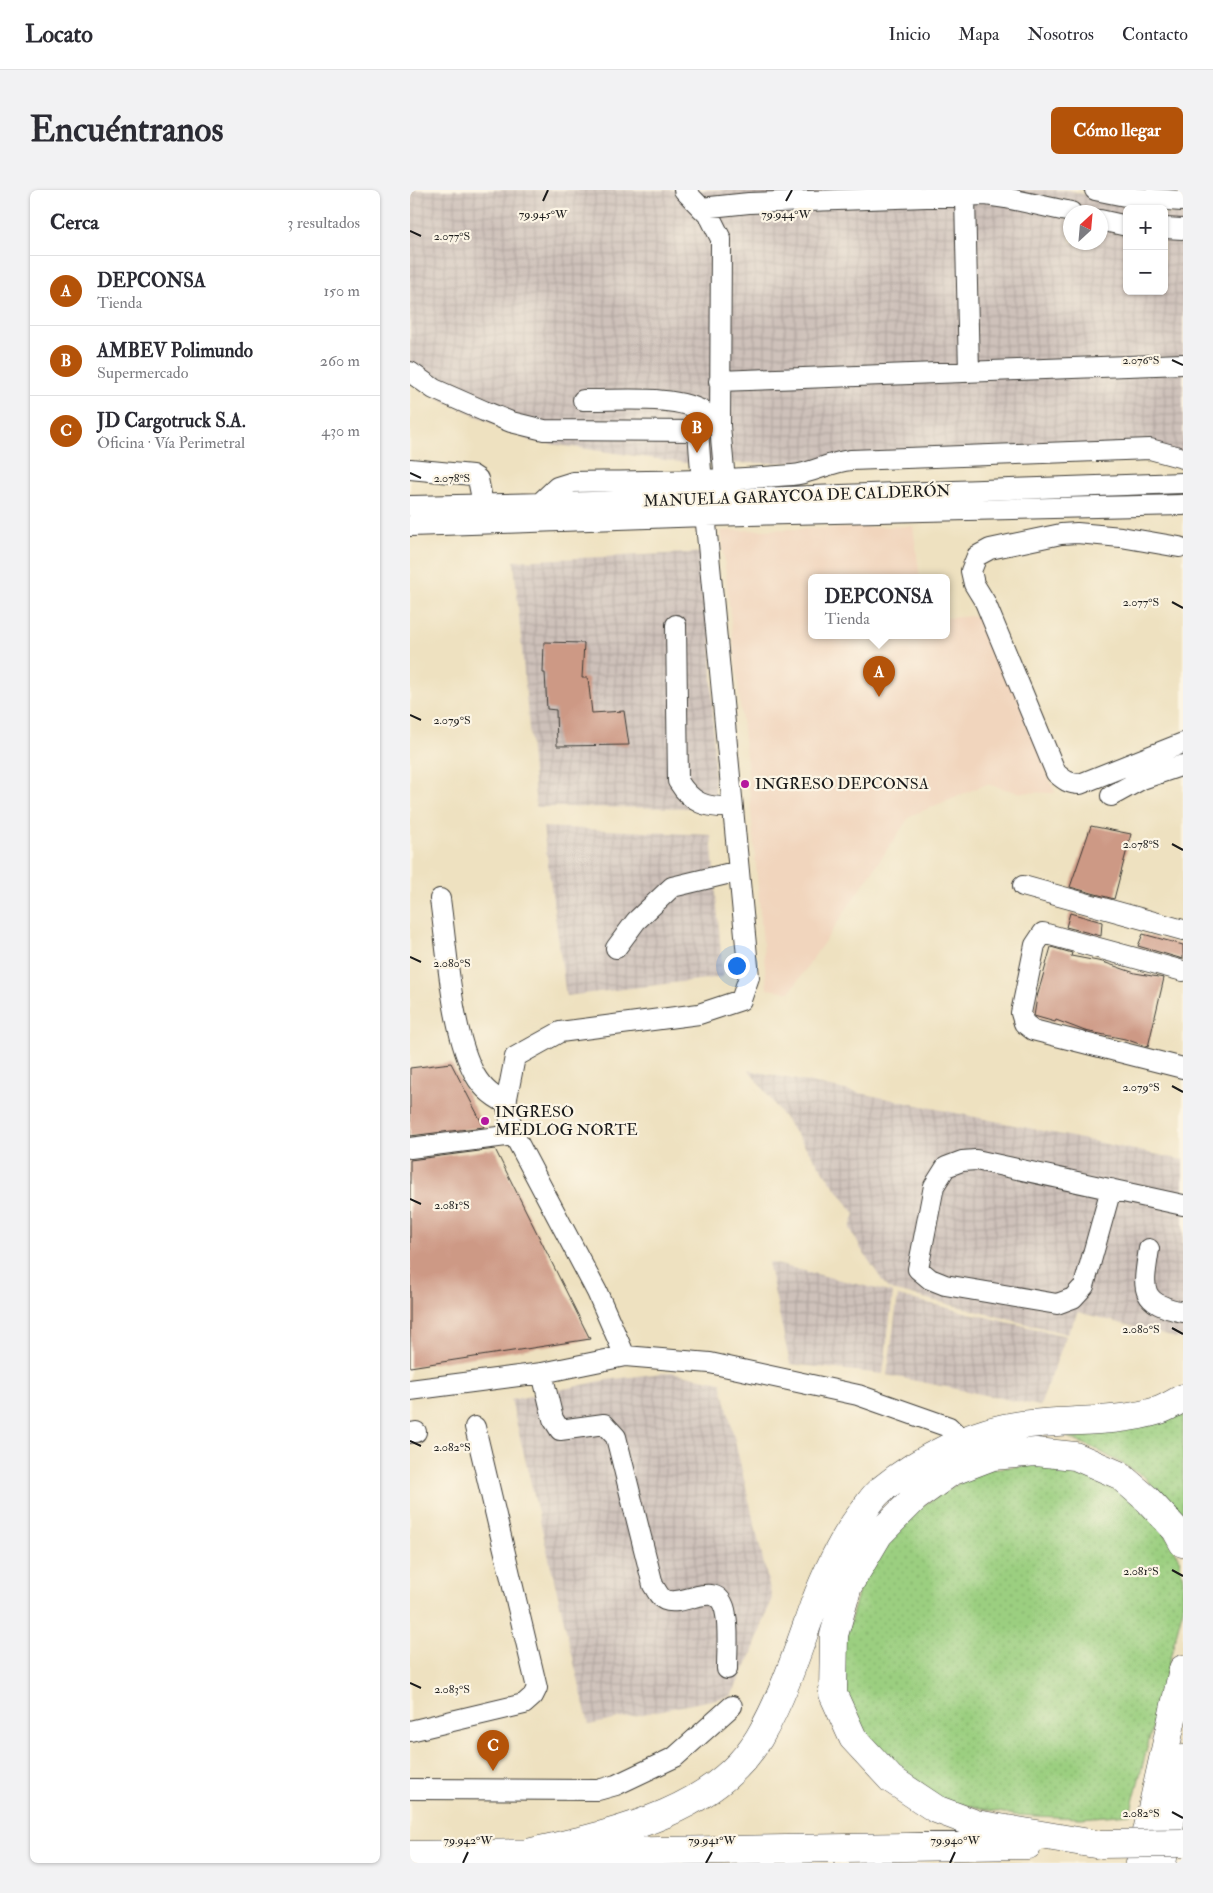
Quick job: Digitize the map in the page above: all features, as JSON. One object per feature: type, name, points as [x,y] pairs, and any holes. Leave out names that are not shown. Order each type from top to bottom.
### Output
[{"type":"highway","points":[[528,1853],[620,1831],[684,1805],[728,1775],[758,1739],[780,1695],[827,1568],[852,1526],[879,1491],[924,1461],[963,1441],[1020,1425],[1104,1420],[1160,1410],[1183,1398]]},
{"type":"highway","points":[[1098,1844],[976,1824],[936,1809],[891,1779],[853,1738],[833,1694],[834,1635],[848,1586],[880,1534],[915,1498],[951,1472],[993,1456],[1036,1452],[1075,1456],[1119,1475],[1176,1530],[1183,1543]]},
{"type":"highway","points":[[1140,1863],[1183,1669]]},
{"type":"highway","points":[[1162,1863],[1183,1760]]},
{"type":"highway","points":[[410,1855],[1183,1843]]},
{"type":"street","points":[[625,1356],[597,1292],[514,1135],[506,1103],[514,1057],[560,1032],[699,1014],[741,1000],[749,977],[704,498],[708,423],[719,381],[721,239],[710,216],[684,190]]},
{"type":"street","points":[[1095,190],[1135,198],[1183,201]]},
{"type":"street","points":[[701,208],[749,203],[986,196],[1006,198],[1063,210]]},
{"type":"street","points":[[965,197],[969,372]]},
{"type":"street","points":[[1108,222],[1123,225]]},
{"type":"street","points":[[1168,228],[1183,229]]},
{"type":"street","points":[[719,381],[1183,364]]},
{"type":"street","points":[[410,372],[434,389],[484,411],[511,422],[544,430],[708,423]]},
{"type":"street","points":[[583,400],[668,402],[690,406],[708,423],[725,479],[727,499]]},
{"type":"street","points":[[704,498],[725,479],[795,475],[837,461],[1150,449],[1183,458]]},
{"type":"street","points":[[410,470],[472,475],[478,479],[484,504]]},
{"type":"street","name":"MANUELA GARAYCOA DE CALDERÓN","points":[[410,526],[704,498],[727,499],[1183,483]]},
{"type":"street","points":[[1097,486],[1097,509]]},
{"type":"street","name":"MANUELA GARAYCOA DE CALDERÓN","points":[[410,506],[704,498],[1097,509],[1183,505]]},
{"type":"street","points":[[1179,547],[1093,533],[1061,534],[990,549],[977,556],[971,571],[974,584],[985,602],[1056,773],[1064,780],[1071,784],[1080,784],[1183,744]]},
{"type":"street","points":[[676,625],[678,781],[686,794],[699,803],[716,808],[732,807]]},
{"type":"street","points":[[1111,796],[1142,779],[1183,765]]},
{"type":"street","points":[[616,948],[636,920],[672,887],[739,872]]},
{"type":"street","points":[[1023,886],[1183,930]]},
{"type":"street","points":[[440,899],[458,1022],[471,1069],[492,1096],[506,1103]]},
{"type":"street","points":[[1183,971],[1043,933],[1035,945],[1021,1013],[1024,1023],[1033,1030],[1183,1068]]},
{"type":"street","points":[[410,1148],[514,1135]]},
{"type":"street","points":[[1111,1189],[1084,1286],[1073,1298],[1058,1304],[945,1285],[930,1279],[918,1269],[934,1186],[946,1166],[962,1161],[976,1160],[1111,1189],[1183,1205]]},
{"type":"street","points":[[1149,1249],[1144,1282],[1149,1297],[1162,1308],[1183,1312]]},
{"type":"street","points":[[410,1390],[542,1373],[625,1356],[710,1363],[858,1395],[949,1427],[963,1441]]},
{"type":"street","points":[[542,1373],[553,1419],[560,1430],[604,1424],[616,1437],[653,1586],[659,1594],[664,1600],[671,1601],[707,1594],[716,1596],[722,1604],[726,1615],[727,1669]]},
{"type":"street","points":[[410,1731],[524,1704],[533,1696],[537,1688],[474,1427]]},
{"type":"street","points":[[410,1788],[598,1790],[616,1785],[674,1758],[732,1706]]},
{"type":"shaded area","points":[[410,190],[1069,190],[1123,205],[1123,295],[1168,295],[1168,214],[1183,213],[1183,457],[693,464],[530,441],[432,395],[410,379]]},
{"type":"shaded area","points":[[913,526],[919,574],[808,574],[808,639],[950,639],[950,618],[987,615],[1055,793],[1016,792],[987,784],[910,816],[790,992],[767,989],[748,775],[721,531]]},
{"type":"shaded area","points":[[709,552],[715,808],[536,807],[514,561]]},
{"type":"shaded area","points":[[543,827],[711,835],[723,977],[566,996]]},
{"type":"shaded area","points":[[749,1070],[1183,1160],[1183,1340],[1078,1312],[1067,1334],[888,1289],[861,1249],[850,1228],[855,1214]]},
{"type":"shaded area","points":[[768,1262],[893,1293],[883,1374],[790,1364]]},
{"type":"shaded area","points":[[898,1296],[1066,1336],[1040,1406],[887,1375]]},
{"type":"shaded area","points":[[671,1372],[721,1382],[772,1598],[751,1656],[731,1696],[589,1725],[511,1400],[606,1380]]},
{"type":"green space","points":[[1183,1405],[1183,1527],[1145,1477],[1094,1448],[1063,1435]]},
{"type":"green space","points":[[1058,1462],[1096,1475],[1158,1519],[1179,1558],[1183,1580],[1183,1608],[1130,1814],[1081,1818],[1014,1815],[935,1799],[868,1745],[844,1700],[841,1655],[864,1572],[912,1512],[980,1470]]},
{"type":"building","points":[[544,642],[584,643],[582,678],[588,678],[592,713],[624,711],[629,745],[557,746],[556,710],[547,709],[545,673],[543,673]]},
{"type":"building","points":[[1091,826],[1131,834],[1114,899],[1070,887]]},
{"type":"building","points":[[1070,913],[1102,922],[1101,936],[1066,927]]},
{"type":"building","points":[[1143,934],[1183,945],[1183,959],[1138,946]]},
{"type":"building","points":[[1051,947],[1072,953],[1071,956],[1103,962],[1135,973],[1164,978],[1148,1047],[1125,1039],[1085,1031],[1056,1020],[1055,1022],[1034,1016],[1037,997]]},
{"type":"building","points":[[451,1063],[484,1127],[410,1136],[410,1068]]},
{"type":"building","points":[[495,1149],[590,1339],[410,1367],[410,1160]]},
{"type":"place","name":"AMBEV Polimundo","points":[[697,453]]},
{"type":"place","name":"DEPCONSA","points":[[879,697]]},
{"type":"place","name":"INGRESO DEPCONSA","points":[[745,784]]},
{"type":"place","name":"INGRESO MEDLOG NORTE","points":[[485,1121]]},
{"type":"place","name":"JD Cargotruck S.A.","points":[[493,1771]]}]
